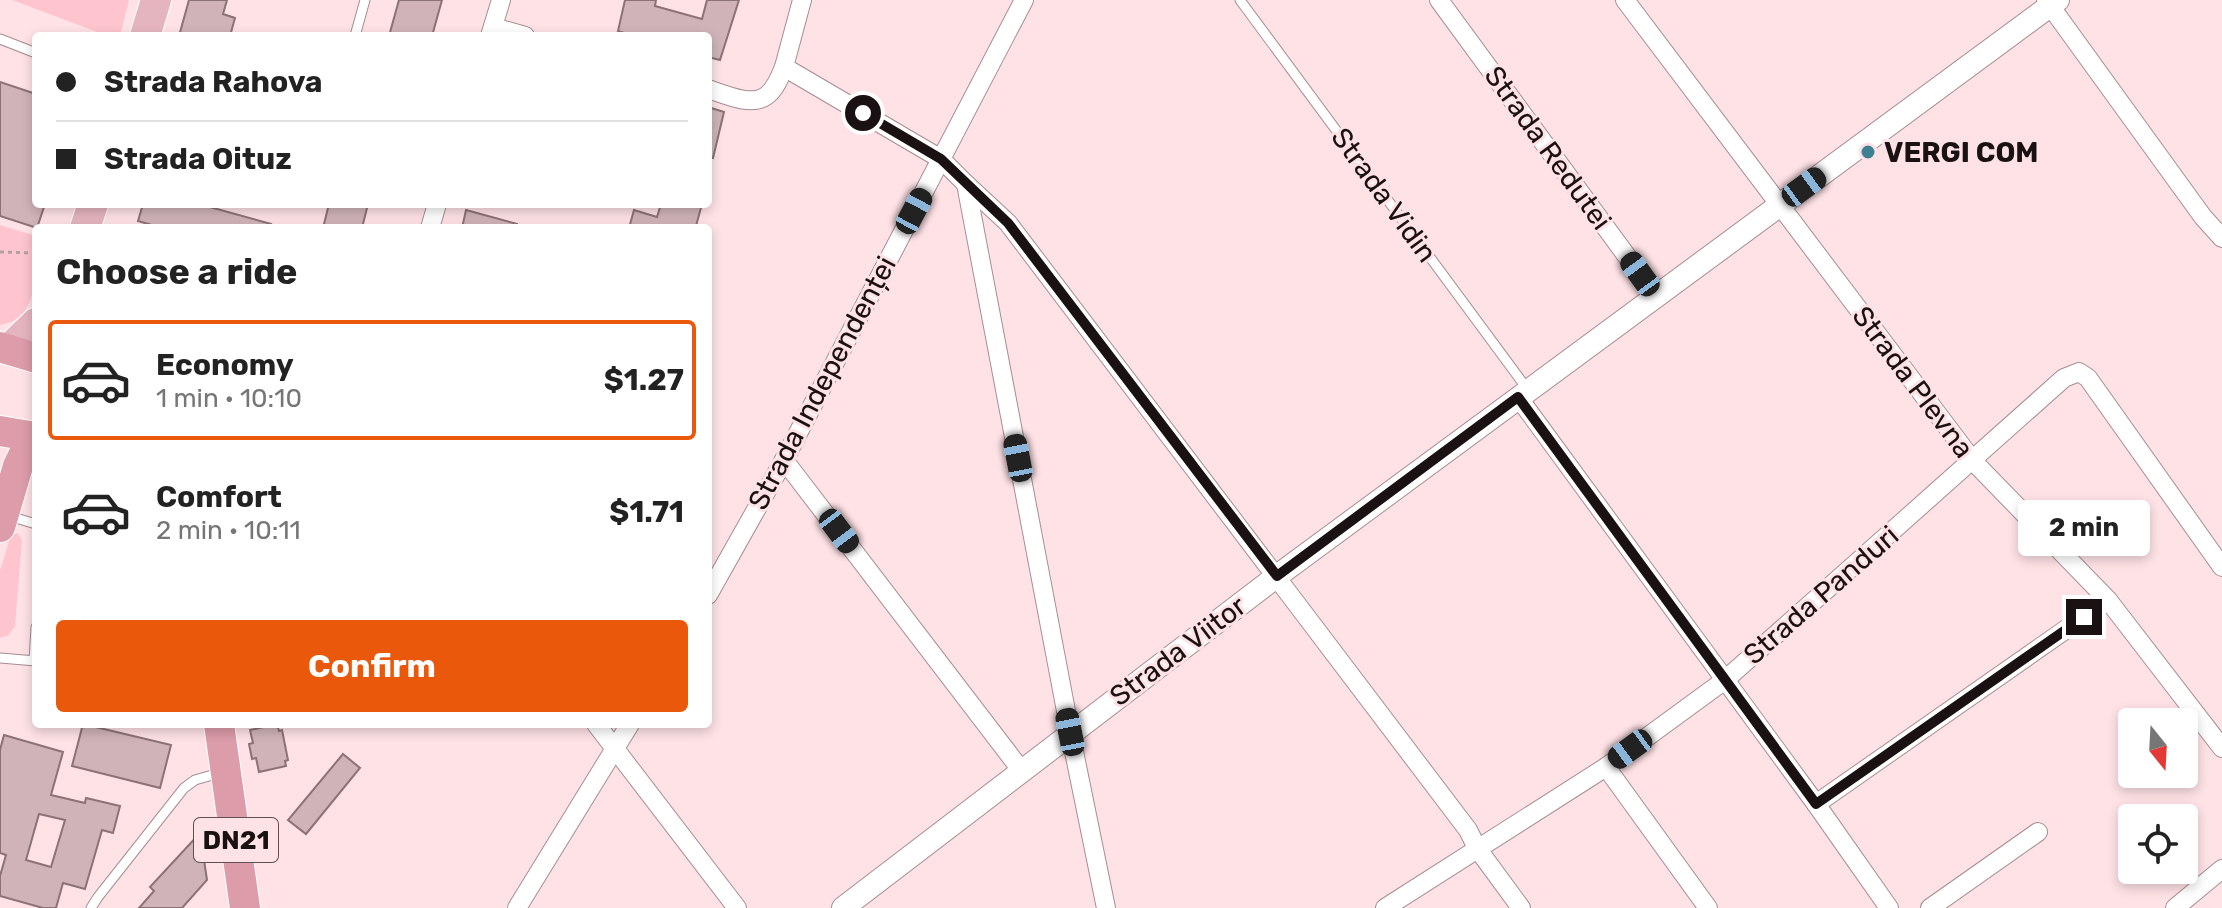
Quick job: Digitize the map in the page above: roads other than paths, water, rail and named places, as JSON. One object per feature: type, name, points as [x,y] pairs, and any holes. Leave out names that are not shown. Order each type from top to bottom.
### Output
[{"type":"highway","points":[[0,431],[32,437]]},
{"type":"highway","points":[[2,520],[18,466],[32,441]]},
{"type":"highway","name":"DN21","points":[[220,728],[245,908]]},
{"type":"main road","points":[[146,32],[156,0]]},
{"type":"main road","points":[[15,351],[32,328]]},
{"type":"street","points":[[492,31],[501,0]]},
{"type":"street","points":[[712,90],[750,101],[766,97],[784,67],[802,0]]},
{"type":"street","name":"Strada Independenței","points":[[712,588],[784,460],[1024,0]]},
{"type":"street","name":"Strada Redutei","points":[[1439,0],[1656,296]]},
{"type":"street","name":"Strada Plevna","points":[[1625,0],[1973,461],[2108,600],[2222,748]]},
{"type":"street","points":[[2052,2],[2203,217],[2222,238]]},
{"type":"street","name":"Strada Viitor","points":[[843,908],[1277,576],[2052,2]]},
{"type":"street","points":[[784,67],[941,159],[1008,223],[1468,830],[1477,848],[1521,908]]},
{"type":"street","points":[[966,184],[1106,908]]},
{"type":"street","name":"Strada Panduri","points":[[1397,905],[1477,848],[1606,767],[1725,680],[2064,378],[2079,372],[2088,378],[2222,567]]},
{"type":"street","points":[[1523,394],[1889,908]]},
{"type":"street","points":[[784,460],[1021,770]]},
{"type":"street","points":[[1816,804],[2108,600]]},
{"type":"street","points":[[599,728],[737,908]]},
{"type":"street","points":[[517,908],[628,728]]},
{"type":"street","points":[[1606,767],[1708,908]]},
{"type":"street","points":[[1930,908],[2038,832]]},
{"type":"street","points":[[2175,908],[2222,869]]},
{"type":"lane","points":[[356,32],[365,0]]},
{"type":"lane","name":"Strada Vidin","points":[[1240,0],[1523,394]]},
{"type":"lane","points":[[0,39],[32,51]]},
{"type":"lane","points":[[2,520],[32,524]]},
{"type":"lane","points":[[0,658],[32,661]]},
{"type":"lane","points":[[91,908],[184,788],[195,780],[226,771]]},
{"type":"place","name":"VERGI COM","points":[[1868,152]]}]
